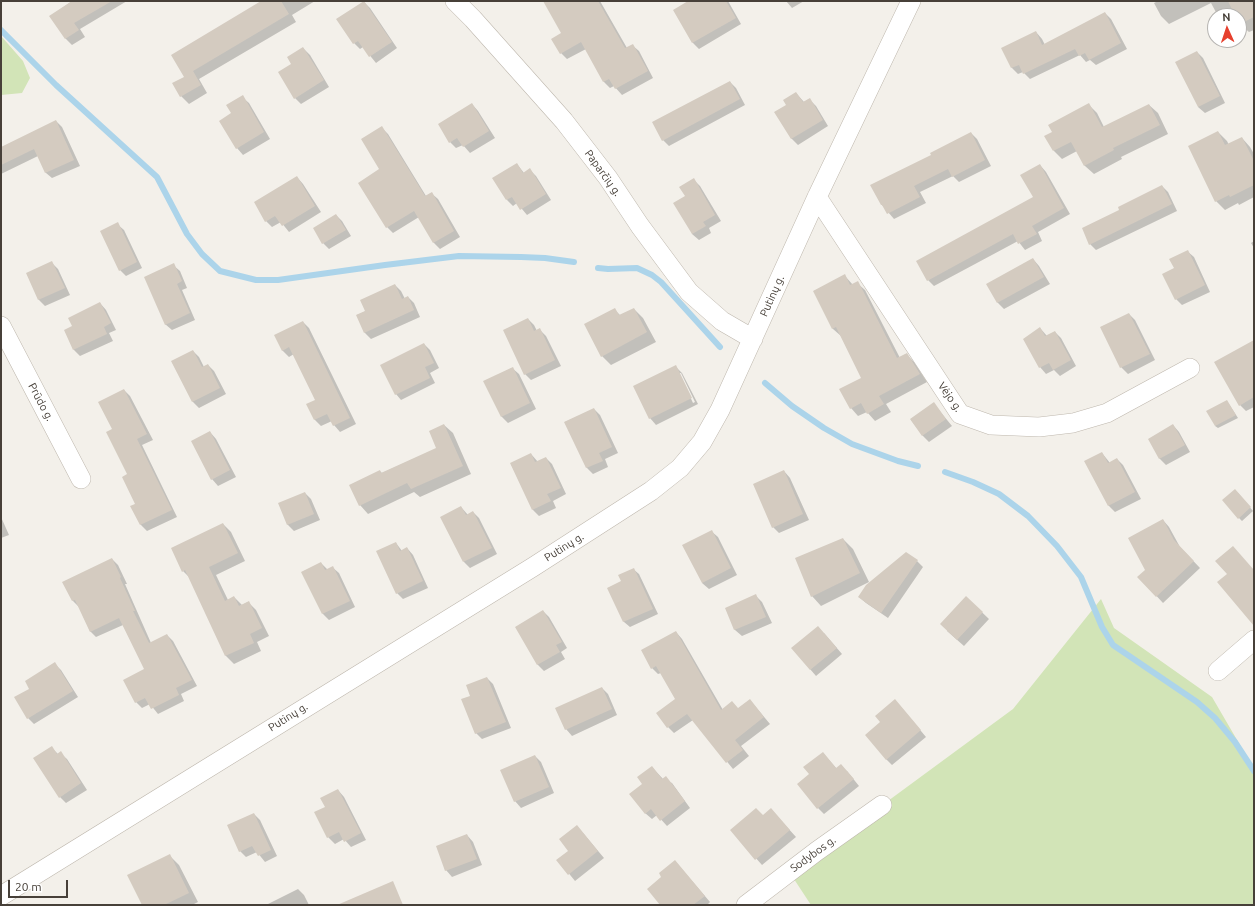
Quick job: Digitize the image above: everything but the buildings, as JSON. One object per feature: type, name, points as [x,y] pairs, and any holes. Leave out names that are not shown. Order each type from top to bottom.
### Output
[{"type":"street","name":"Paparčių g.","points":[[455,1],[564,121],[608,178],[640,226],[689,292],[722,321],[753,339]]},
{"type":"street","name":"Putinų g.","points":[[1,896],[534,566],[651,491],[680,468],[702,442],[720,410],[817,197],[911,1]]},
{"type":"street","name":"Vėjo g.","points":[[817,197],[960,414],[991,426],[1039,427],[1073,424],[1107,413],[1190,368]]},
{"type":"street","name":"Prūdo g.","points":[[1,326],[81,478]]},
{"type":"street","points":[[1218,671],[1254,640]]},
{"type":"street","name":"Sodybos g.","points":[[746,905],[817,851],[882,805]]},
{"type":"green space","points":[[1,36],[23,61],[30,78],[22,93],[1,95]]},
{"type":"green space","points":[[1101,599],[1114,628],[1212,697],[1254,769],[1254,905],[811,905],[790,873],[1013,709]]},
{"type":"waterway","points":[[1,30],[56,85],[157,177],[187,234],[202,254],[220,271],[256,280],[278,280],[459,256],[545,258],[574,262]]},
{"type":"waterway","points":[[598,268],[637,268],[652,275],[661,282],[720,347]]},
{"type":"waterway","points":[[765,383],[792,406],[824,428],[852,444],[898,461],[918,466]]},
{"type":"waterway","points":[[945,472],[973,482],[999,494],[1028,516],[1057,546],[1081,577],[1102,627],[1113,645],[1197,702],[1215,718],[1235,742],[1254,771]]}]
